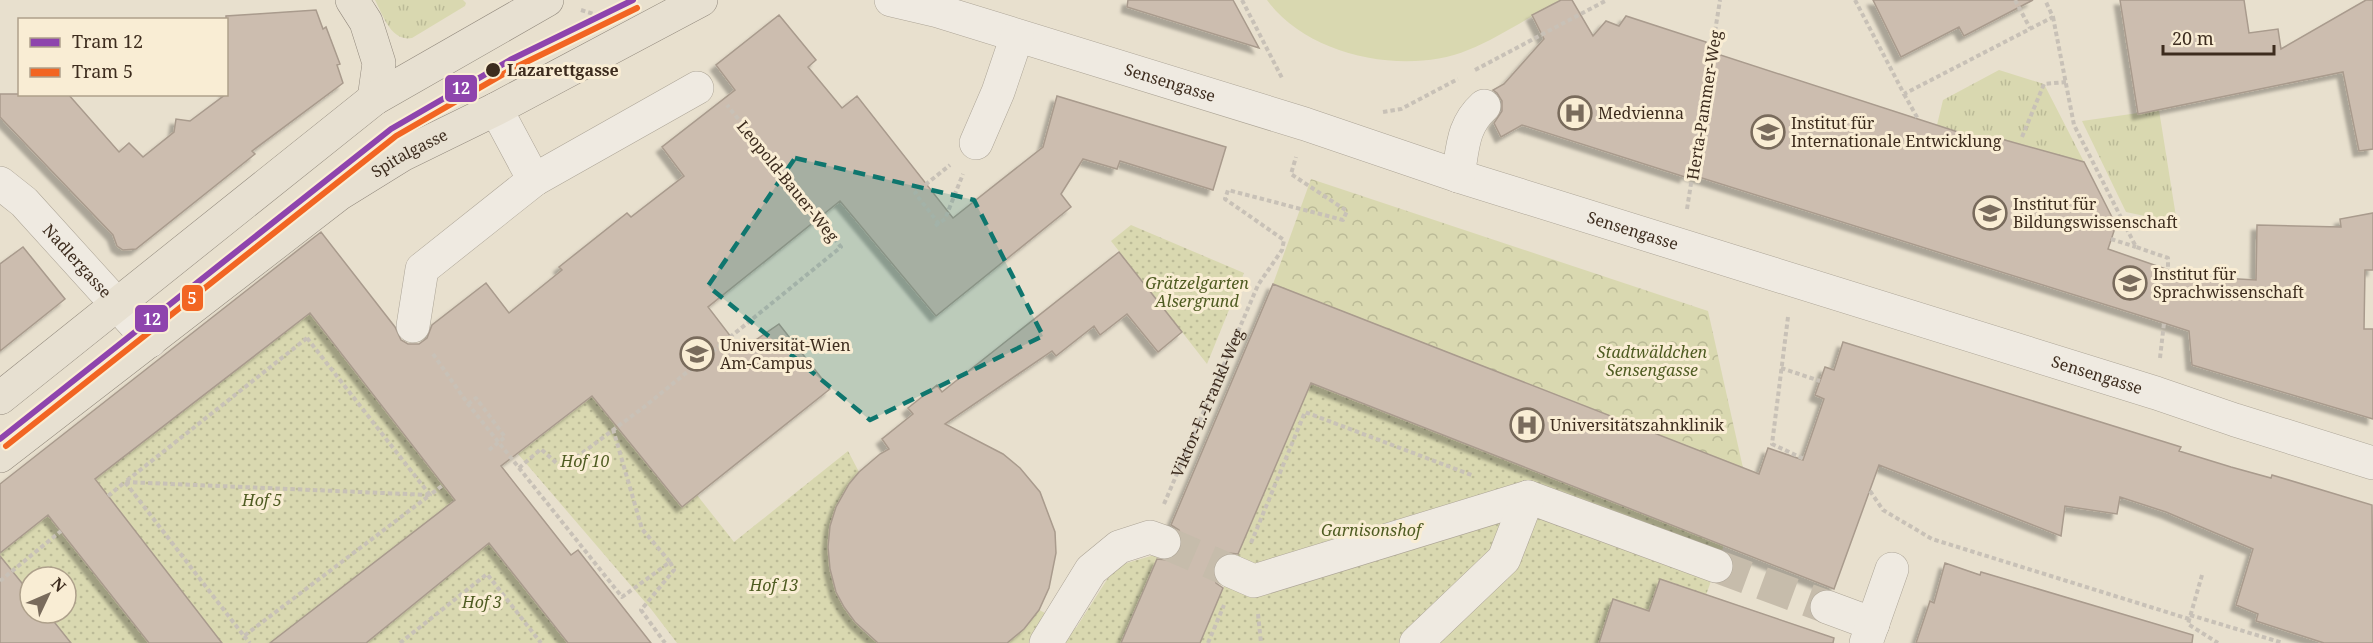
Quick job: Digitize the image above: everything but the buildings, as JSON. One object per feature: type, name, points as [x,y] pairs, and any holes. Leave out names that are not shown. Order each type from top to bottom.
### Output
[{"type":"main road","points":[[352,0],[366,22],[379,63],[374,99]]},
{"type":"main road","points":[[0,398],[374,99],[547,0]]},
{"type":"main road","name":"Spitalgasse","points":[[0,456],[339,194],[402,155],[496,109],[701,0]]},
{"type":"street","name":"Sensengasse","points":[[891,0],[930,6],[1017,36],[1305,124],[1458,176],[2156,393],[2373,463]]},
{"type":"street","points":[[976,143],[998,92],[1017,36]]},
{"type":"street","points":[[413,326],[422,269],[534,180],[696,88]]},
{"type":"street","points":[[1458,176],[1466,128],[1473,116],[1484,106]]},
{"type":"street","points":[[496,109],[534,180]]},
{"type":"street","name":"Nadlergasse","points":[[0,183],[24,202],[119,303],[150,341]]},
{"type":"street","points":[[1416,643],[1504,559],[1528,497]]},
{"type":"street","points":[[1234,572],[1254,581],[1528,497],[1716,566]]},
{"type":"street","points":[[1046,643],[1091,570],[1119,547],[1157,539]]},
{"type":"street","points":[[1827,607],[1869,634],[1892,569]]},
{"type":"path","points":[[1242,0],[1286,86]]},
{"type":"path","points":[[1473,71],[1607,0]]},
{"type":"path","name":"Herta-Pammer-Weg","points":[[1688,209],[1720,0]]},
{"type":"path","points":[[1855,0],[1918,119]]},
{"type":"path","points":[[2015,0],[2030,28]]},
{"type":"path","points":[[2045,0],[2053,17],[2074,125],[2136,247]]},
{"type":"path","points":[[1904,94],[2053,17]]},
{"type":"path","points":[[1379,112],[1401,109],[1463,76]]},
{"type":"path","points":[[2022,137],[2044,84],[2066,82]]},
{"type":"path","name":"Leopold-Bauer-Weg","points":[[519,468],[541,449],[562,468],[644,407],[841,247],[710,84],[696,88]]},
{"type":"path","points":[[976,143],[945,219],[937,225],[915,194],[976,143]]},
{"type":"path","name":"Viktor-E.-Frankl-Weg","points":[[1157,539],[1258,285],[1282,250],[1284,240],[1224,199],[1228,190],[1343,220],[1347,211],[1291,174],[1297,153]]},
{"type":"path","points":[[2111,239],[2168,258],[2168,270]]},
{"type":"path","points":[[1788,317],[1771,446],[1804,459]]},
{"type":"path","points":[[2160,358],[2164,323]]},
{"type":"path","points":[[413,326],[468,404],[622,597],[670,562]]},
{"type":"path","points":[[108,496],[307,338],[429,495]]},
{"type":"path","points":[[1781,368],[1820,381]]},
{"type":"path","points":[[468,404],[476,398],[505,437],[489,450]]},
{"type":"path","points":[[1234,572],[1305,412],[1528,497]]},
{"type":"path","points":[[613,429],[642,529],[674,570],[641,610],[665,643]]},
{"type":"path","points":[[125,482],[429,495]]},
{"type":"path","points":[[125,482],[250,643]]},
{"type":"path","points":[[244,636],[443,485]]},
{"type":"path","points":[[1870,490],[1883,510],[1932,539],[2283,643]]},
{"type":"path","points":[[0,581],[61,531]]},
{"type":"path","points":[[400,643],[487,574],[541,643]]},
{"type":"path","points":[[2202,575],[2187,624],[2218,643]]},
{"type":"highlighted area","points":[[795,158],[974,200],[1043,336],[870,420],[708,286]]},
{"type":"green space","points":[[375,0],[463,0],[466,3],[465,6],[412,38],[405,38],[393,32]]},
{"type":"green space","points":[[1267,0],[1561,0],[1468,50],[1443,58],[1416,61],[1359,56],[1332,47],[1307,35],[1285,19]]},
{"type":"green space","points":[[1999,70],[2044,84],[2084,162],[1994,137],[1992,143],[1937,125],[1943,100]]},
{"type":"green space","points":[[2159,110],[2177,223],[2126,212],[2082,121]]},
{"type":"green space","name":"Stadtwäldchen Sensengasse","points":[[1311,179],[1708,311],[1743,468],[1273,284]]},
{"type":"green space","name":"Grätzelgarten Alsergrund","points":[[1131,225],[1244,273],[1207,364],[1111,241]]},
{"type":"green space","name":"Hof 5","points":[[310,313],[455,500],[270,643],[222,643],[95,479]]},
{"type":"green space","points":[[630,367],[627,438],[682,507],[697,495],[734,542],[848,451],[859,472],[844,493],[835,516],[830,539],[830,562],[834,585],[844,606],[858,626],[878,643],[677,643],[651,609],[518,454]]},
{"type":"green space","name":"Garnisonshof","points":[[1311,383],[1724,545],[1706,595],[1660,579],[1649,611],[1613,599],[1599,643],[1200,643]]},
{"type":"green space","points":[[48,514],[149,643],[0,643],[0,553]]},
{"type":"green space","name":"Hof 3","points":[[489,543],[568,643],[366,643]]},
{"type":"green space","points":[[1158,556],[1121,643],[1007,643],[1024,629],[1039,610],[1076,628],[1108,578],[1120,565]]},
{"type":"tunnel","points":[[1164,542],[1231,571]]},
{"type":"tunnel","points":[[1716,566],[1827,607]]},
{"type":"tram line","name":"12","points":[[0,439],[391,129],[510,60],[633,0]]},
{"type":"tram line","name":"5","points":[[6,446],[396,136],[514,68],[637,8]]},
{"type":"place","name":"Lazarettgasse","points":[[493,70]]},
{"type":"place","name":"Medvienna","points":[[1575,113]]},
{"type":"place","name":"Institut für Internationale Entwicklung","points":[[1768,132]]},
{"type":"place","name":"Institut für Bildungswissenschaft","points":[[1990,213]]},
{"type":"place","name":"Institut für Sprachwissenschaft","points":[[2130,283]]},
{"type":"place","name":"Universität-Wien Am-Campus","points":[[697,354]]},
{"type":"place","name":"Universitätszahnklinik","points":[[1527,425]]},
{"type":"park label","name":"Hof 10","points":[[585,461]]},
{"type":"park label","name":"Hof 13","points":[[774,585]]}]
